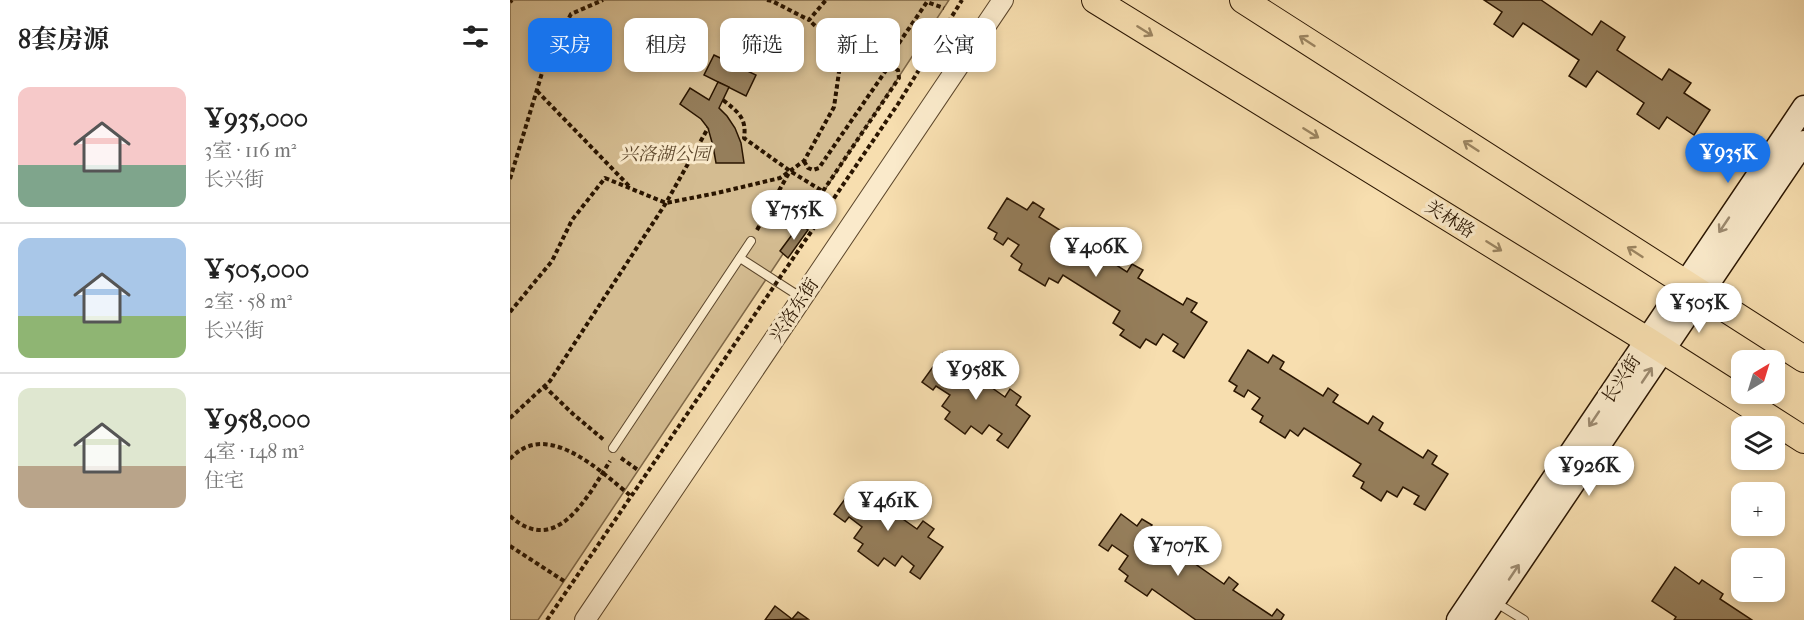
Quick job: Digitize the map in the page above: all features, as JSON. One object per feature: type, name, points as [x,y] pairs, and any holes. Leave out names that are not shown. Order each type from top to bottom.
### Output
[{"type":"main road","name":"关林路","points":[[1095,0],[1804,440]]},
{"type":"main road","points":[[1243,0],[1804,358]]},
{"type":"main road","name":"长兴街","points":[[1481,620],[1490,598],[1693,289],[1804,107]]},
{"type":"main road","name":"长兴街","points":[[1693,289],[1804,142]]},
{"type":"main road","name":"长兴街","points":[[1458,620],[1655,346]]},
{"type":"street","name":"兴洛东街","points":[[585,620],[1003,0]]},
{"type":"street","name":"兴洛东街","points":[[600,620],[1018,0]]},
{"type":"lane","points":[[613,448],[751,241]]},
{"type":"lane","points":[[740,258],[802,298]]},
{"type":"lane","points":[[1490,598],[1524,620]]},
{"type":"path","points":[[510,179],[545,63],[571,14],[603,0]]},
{"type":"path","points":[[767,0],[808,20],[816,27]]},
{"type":"path","points":[[808,20],[826,0]]},
{"type":"path","points":[[547,620],[898,104],[962,0]]},
{"type":"path","points":[[900,43],[927,2],[944,8]]},
{"type":"path","points":[[804,161],[808,168],[813,170],[819,168],[887,69],[891,67],[898,70],[899,78],[813,206],[823,213]]},
{"type":"path","points":[[510,312],[552,261],[573,220],[605,178],[666,203],[780,178],[804,161],[834,107],[839,72]]},
{"type":"path","points":[[537,90],[633,189]]},
{"type":"path","points":[[723,100],[741,117],[746,126],[744,138],[824,192]]},
{"type":"path","points":[[510,418],[550,381],[666,203],[708,128]]},
{"type":"path","points":[[751,241],[790,171]]},
{"type":"path","points":[[544,386],[613,448]]},
{"type":"path","points":[[510,459],[532,446],[552,444],[584,460],[631,496]]},
{"type":"path","points":[[510,516],[518,523],[536,531],[553,528],[569,520],[584,503],[615,454],[638,470]]},
{"type":"path","points":[[510,546],[564,581]]},
{"type":"green space","name":"兴洛湖公园","points":[[510,0],[949,0],[937,18],[912,18],[912,57],[538,620],[510,620]]},
{"type":"building","points":[[1484,0],[1541,0],[1592,35],[1601,21],[1625,37],[1617,50],[1662,80],[1669,69],[1691,83],[1684,93],[1710,110],[1694,135],[1667,117],[1659,129],[1637,114],[1644,103],[1597,71],[1586,87],[1569,76],[1579,60],[1523,23],[1513,37],[1494,24],[1502,12]]},
{"type":"building","points":[[714,55],[720,58],[720,72],[750,72],[756,75],[746,96],[704,75],[708,72]]},
{"type":"building","points":[[718,82],[729,87],[719,108],[735,128],[741,143],[744,163],[716,163],[708,128],[701,119],[680,104],[690,88],[709,100]]},
{"type":"building","points":[[1007,198],[1027,210],[1033,202],[1044,209],[1039,217],[1082,244],[1087,236],[1098,242],[1093,250],[1127,272],[1132,264],[1143,270],[1138,278],[1183,305],[1187,298],[1197,303],[1191,312],[1207,322],[1184,358],[1173,351],[1178,344],[1163,334],[1156,345],[1146,339],[1140,348],[1120,335],[1124,330],[1113,323],[1120,311],[1063,275],[1058,283],[1049,278],[1045,286],[1019,270],[1022,264],[1011,256],[1019,245],[1008,238],[1003,245],[994,239],[997,233],[988,228]]},
{"type":"building","points":[[800,224],[808,230],[788,258],[780,251]]},
{"type":"building","points":[[1248,350],[1268,363],[1273,355],[1284,362],[1280,369],[1323,396],[1328,388],[1338,395],[1333,402],[1368,424],[1373,416],[1383,423],[1379,430],[1423,458],[1428,450],[1437,456],[1432,464],[1448,474],[1425,510],[1414,504],[1419,496],[1403,487],[1397,497],[1387,491],[1381,501],[1361,488],[1364,482],[1353,476],[1361,464],[1304,428],[1298,436],[1290,430],[1285,438],[1260,422],[1263,416],[1252,409],[1260,398],[1248,390],[1244,397],[1234,391],[1237,386],[1229,381]]},
{"type":"building","points":[[943,353],[961,366],[966,358],[976,365],[971,373],[1005,397],[1010,389],[1021,397],[1016,405],[1030,416],[1008,448],[997,440],[1002,434],[989,425],[982,434],[971,426],[965,434],[945,419],[950,412],[942,406],[950,395],[936,386],[933,390],[922,382]]},
{"type":"building","points":[[856,484],[873,497],[879,490],[889,497],[883,505],[917,529],[923,521],[934,529],[928,537],[943,547],[920,579],[910,572],[914,566],[902,556],[895,566],[884,558],[878,566],[858,551],[863,544],[854,538],[862,527],[849,517],[845,522],[834,514]]},
{"type":"building","points":[[1121,514],[1137,526],[1142,519],[1152,525],[1147,532],[1185,558],[1190,551],[1198,557],[1194,563],[1224,584],[1229,577],[1238,584],[1233,590],[1272,616],[1277,609],[1284,615],[1281,620],[1196,620],[1152,589],[1147,596],[1125,581],[1128,576],[1119,569],[1128,556],[1112,545],[1108,551],[1099,545]]},
{"type":"building","points":[[1675,567],[1699,584],[1702,580],[1723,594],[1720,599],[1752,620],[1674,620],[1676,617],[1652,601]]},
{"type":"building","points":[[775,606],[792,619],[798,612],[808,619],[765,620]]}]
